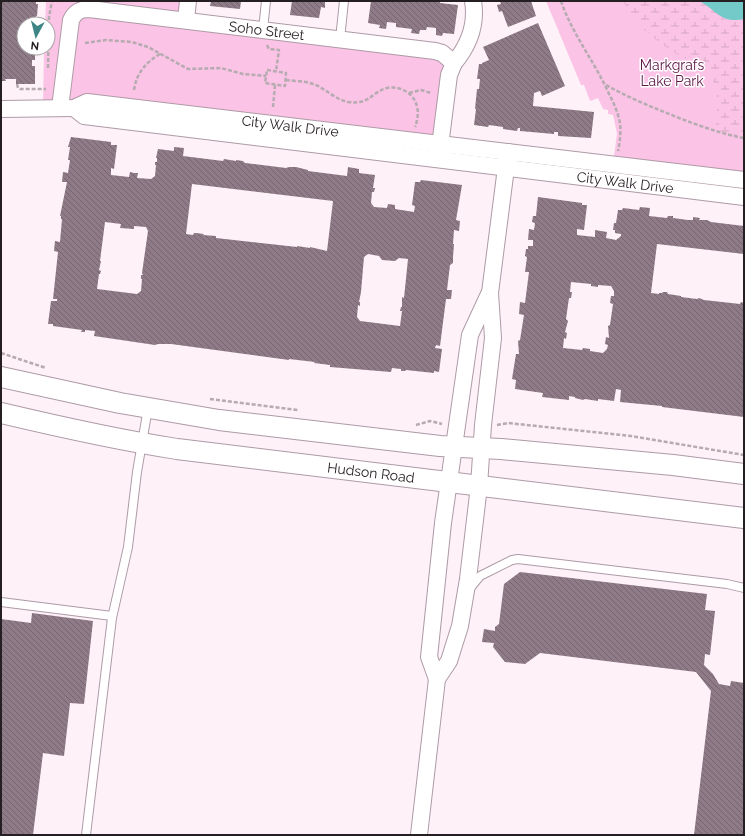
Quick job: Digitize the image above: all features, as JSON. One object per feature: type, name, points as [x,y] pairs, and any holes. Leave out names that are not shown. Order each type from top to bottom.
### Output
[{"type":"street","points":[[186,20],[188,1]]},
{"type":"street","points":[[440,151],[449,75],[454,64],[465,49],[471,35],[474,16],[472,1]]},
{"type":"street","name":"Soho Street","points":[[67,108],[70,27],[73,17],[79,10],[89,9],[186,20],[265,36],[340,39],[435,51],[444,54],[454,64]]},
{"type":"street","name":"City Walk Drive","points":[[1,109],[67,108],[87,102],[507,160],[744,197]]},
{"type":"street","points":[[437,678],[449,661],[460,626],[465,598],[479,486],[481,448],[493,338],[490,293],[507,160]]},
{"type":"street","name":"City Walk Drive","points":[[507,160],[617,165],[744,180]]},
{"type":"street","points":[[419,835],[437,678],[429,657],[443,523],[470,335],[490,293]]},
{"type":"street","points":[[1,377],[78,395],[219,420],[454,447],[481,448],[667,465],[744,474]]},
{"type":"street","name":"Hudson Road","points":[[1,413],[76,431],[212,454],[744,518]]},
{"type":"lane","points":[[265,36],[266,1]]},
{"type":"lane","points":[[340,39],[344,1]]},
{"type":"lane","points":[[86,835],[112,616],[128,547],[137,472],[148,408]]},
{"type":"lane","points":[[465,598],[477,578],[512,560],[523,559],[727,584],[744,588]]},
{"type":"lane","points":[[1,602],[112,616]]},
{"type":"path","points":[[48,70],[49,17],[52,1]]},
{"type":"path","points":[[561,1],[575,31],[614,103],[620,124],[617,165]]},
{"type":"path","points":[[265,36],[269,49],[279,50],[276,71]]},
{"type":"path","points":[[85,43],[106,40],[132,42],[142,45],[188,69],[221,68],[243,74],[266,76]]},
{"type":"path","points":[[134,90],[138,74],[146,64],[160,54]]},
{"type":"path","points":[[267,70],[276,71],[286,72],[285,86],[265,84],[267,70]]},
{"type":"path","points":[[286,80],[312,83],[337,98],[354,102],[366,101],[387,88],[398,88],[404,90],[416,102],[418,108],[416,125],[414,127]]},
{"type":"path","points":[[17,84],[18,88],[20,89],[46,90],[47,82]]},
{"type":"path","points":[[273,107],[275,85]]},
{"type":"path","points":[[605,85],[642,103],[691,122],[719,132],[744,138]]},
{"type":"path","points":[[409,94],[421,90],[431,93]]},
{"type":"path","points":[[1,353],[50,369]]},
{"type":"path","points":[[205,398],[300,410]]},
{"type":"path","points":[[410,424],[418,425],[430,420],[442,424]]},
{"type":"path","points":[[501,425],[508,424],[631,436],[744,454]]},
{"type":"green space","points":[[46,1],[188,1],[186,20],[435,51],[454,63],[440,144],[43,109],[44,56],[56,56],[56,16],[45,16]]},
{"type":"green space","name":"Markgrafs Lake Park","points":[[546,1],[744,1],[744,180],[613,164],[617,134],[613,115],[608,114],[608,110],[603,109],[598,98],[590,101],[584,85],[581,85]]},
{"type":"green space","points":[[623,1],[699,1],[729,21],[744,19],[744,138],[716,131],[716,91],[709,74],[700,66],[657,41],[632,16]]},
{"type":"water","points":[[699,1],[744,1],[744,19],[729,20],[724,18]]},
{"type":"building","points":[[1,1],[36,1],[36,4],[38,4],[37,16],[16,16],[16,56],[35,56],[35,60],[32,60],[32,66],[35,66],[35,84],[16,84],[16,79],[5,79],[6,81],[1,81]]},
{"type":"building","points":[[211,1],[241,1],[240,9],[210,6]]},
{"type":"building","points":[[292,1],[325,1],[325,8],[321,7],[319,18],[290,15]]},
{"type":"building","points":[[371,1],[440,1],[440,3],[458,5],[454,34],[443,33],[442,36],[436,35],[436,28],[427,27],[426,30],[420,30],[419,34],[411,33],[412,29],[396,27],[396,23],[387,22],[386,29],[379,28],[380,25],[368,23]]},
{"type":"building","points":[[500,1],[531,1],[536,16],[508,27],[502,11],[499,12],[497,5],[501,4]]},
{"type":"building","points":[[538,23],[565,86],[542,96],[540,91],[534,93],[533,106],[594,112],[591,138],[558,136],[558,132],[554,132],[554,134],[520,131],[520,128],[518,128],[517,131],[489,125],[488,127],[474,125],[477,89],[479,89],[480,79],[477,79],[479,64],[489,60],[483,47]]},
{"type":"building","points":[[71,137],[111,142],[111,145],[117,145],[114,169],[111,168],[111,175],[129,177],[130,172],[138,173],[137,178],[151,179],[155,176],[155,162],[157,162],[156,158],[158,149],[174,151],[174,147],[184,148],[183,156],[223,161],[224,159],[236,160],[243,161],[245,163],[286,168],[296,167],[308,171],[347,176],[348,167],[359,169],[359,173],[375,175],[373,188],[375,188],[374,192],[372,192],[371,203],[374,207],[387,208],[388,204],[395,205],[395,209],[414,212],[415,206],[412,205],[415,182],[420,182],[421,180],[462,185],[456,220],[460,221],[459,231],[454,230],[453,263],[450,265],[447,290],[452,290],[451,299],[446,299],[440,346],[436,345],[435,348],[442,349],[439,372],[401,371],[401,369],[392,368],[391,372],[330,367],[330,365],[314,363],[315,362],[289,360],[171,344],[155,345],[94,336],[95,331],[85,330],[85,332],[81,332],[82,330],[48,324],[51,301],[57,301],[57,299],[53,299],[58,252],[54,251],[55,241],[60,242],[62,219],[60,216],[67,182],[62,182],[63,172],[68,173],[70,160],[68,160],[70,147],[68,147]],"holes":[[[192,184],[333,201],[327,251],[310,247],[297,247],[216,238],[216,236],[196,233],[193,235],[186,234]],[[105,222],[121,224],[120,228],[134,229],[134,226],[146,227],[148,231],[142,273],[143,275],[141,275],[141,291],[137,294],[97,289],[99,274],[101,271],[99,270]],[[368,254],[379,256],[382,260],[395,261],[399,258],[408,259],[404,298],[402,297],[402,307],[400,311],[402,311],[400,326],[360,321],[357,317],[358,305],[360,306],[359,302],[364,257]]]},
{"type":"building","points":[[538,197],[582,203],[582,205],[587,205],[584,230],[577,229],[577,235],[595,237],[595,230],[607,232],[606,238],[616,240],[621,236],[621,234],[615,233],[615,230],[613,230],[614,223],[616,223],[618,210],[622,210],[623,208],[639,210],[640,207],[650,208],[649,216],[667,218],[668,216],[673,216],[673,218],[688,220],[693,220],[693,217],[700,218],[699,220],[744,226],[744,254],[657,244],[651,293],[659,294],[667,292],[668,294],[681,297],[740,304],[741,302],[744,303],[744,417],[620,402],[621,390],[616,389],[614,401],[598,399],[598,401],[583,400],[569,396],[569,400],[542,397],[543,393],[515,389],[516,380],[512,379],[516,354],[519,354],[518,341],[520,340],[524,315],[519,314],[520,302],[525,303],[529,272],[525,272],[527,257],[525,256],[528,246],[533,246],[533,240],[528,240],[529,229],[534,230],[535,223],[532,222],[533,216],[536,216]],"holes":[[[571,282],[591,284],[591,286],[598,287],[598,285],[611,286],[614,291],[614,296],[611,296],[610,303],[613,304],[610,325],[608,326],[609,338],[606,337],[605,344],[608,345],[607,349],[603,353],[590,351],[590,349],[583,348],[582,350],[563,348],[564,338],[566,339],[567,333],[565,332],[568,321],[566,319],[569,298],[571,298],[572,292],[570,292]]]},
{"type":"building","points":[[520,572],[707,594],[705,610],[715,611],[710,655],[705,654],[704,665],[713,674],[719,684],[730,686],[731,681],[744,683],[744,835],[694,835],[711,691],[696,672],[540,653],[525,664],[505,662],[493,647],[494,643],[482,642],[484,629],[495,631],[495,627],[499,624],[504,584]]},
{"type":"building","points":[[32,613],[93,621],[84,704],[70,703],[64,756],[43,753],[33,835],[1,835],[1,619],[31,623]]}]
